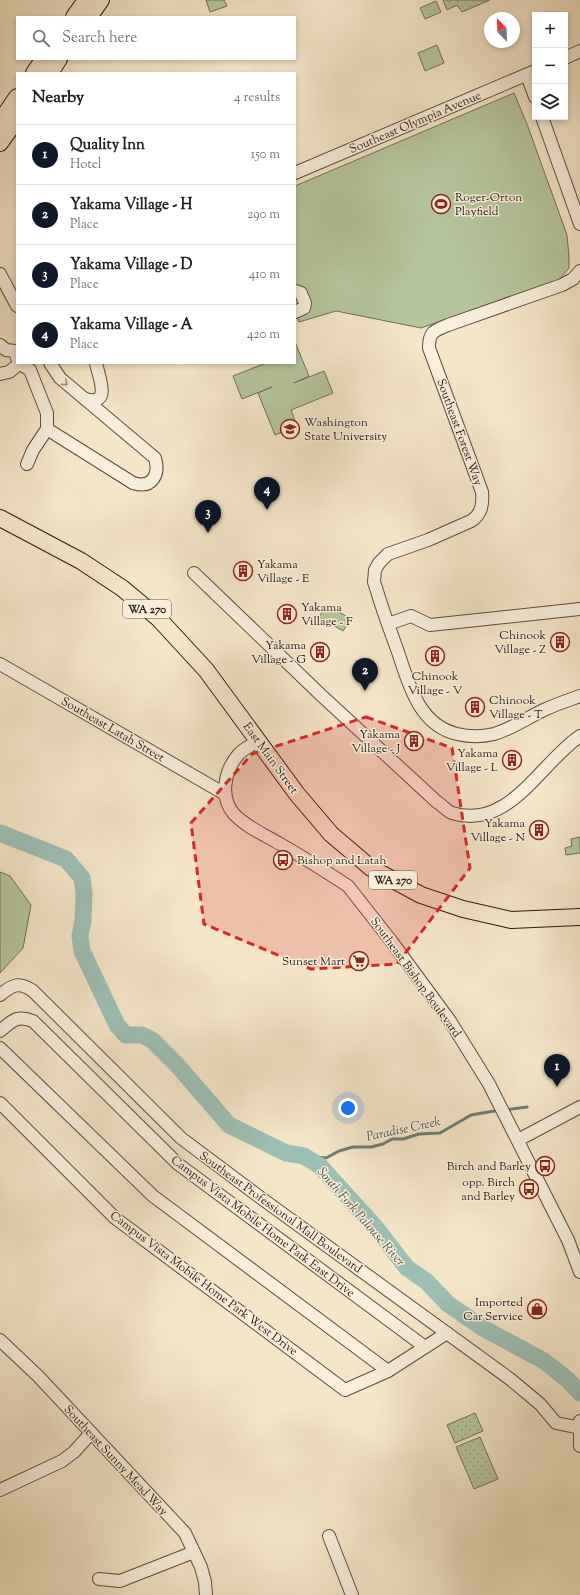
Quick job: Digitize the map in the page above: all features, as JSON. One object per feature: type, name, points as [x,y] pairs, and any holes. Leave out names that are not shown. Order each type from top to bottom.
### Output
[{"type":"main road","points":[[75,16],[86,0]]},
{"type":"main road","points":[[90,16],[100,0]]},
{"type":"main road","points":[[35,72],[43,60]]},
{"type":"main road","points":[[51,72],[58,60]]},
{"type":"main road","points":[[0,122],[16,98]]},
{"type":"main road","points":[[0,142],[16,120]]},
{"type":"main road","name":"East Main Street","points":[[0,518],[81,561],[122,588],[158,618],[206,670],[296,794],[331,834],[371,868],[421,895],[463,909],[511,920],[580,917]]},
{"type":"street","points":[[568,57],[580,52]]},
{"type":"street","points":[[531,73],[533,84]]},
{"type":"street","name":"Southeast Olympia Avenue","points":[[296,173],[531,73]]},
{"type":"street","points":[[543,120],[580,224]]},
{"type":"street","name":"Southeast Forest Way","points":[[580,271],[573,279],[562,285],[448,325],[435,330],[431,334],[429,338],[429,348],[482,492],[480,513],[471,521],[428,540],[388,554],[379,563],[374,576],[374,582],[388,624],[418,704],[426,715],[440,727],[452,733],[464,736],[494,734],[546,709],[580,696]]},
{"type":"street","points":[[0,274],[15,299]]},
{"type":"street","points":[[296,291],[301,293],[305,303],[304,308],[296,312]]},
{"type":"street","points":[[0,346],[6,350],[15,351],[16,355]]},
{"type":"street","points":[[0,374],[9,372],[16,364]]},
{"type":"street","points":[[21,364],[30,370],[47,413],[47,429],[28,458],[27,464]]},
{"type":"street","points":[[47,429],[133,484],[140,486],[150,483],[157,471],[155,458],[60,378],[51,364]]},
{"type":"street","points":[[96,364],[98,375],[102,380],[101,412]]},
{"type":"street","points":[[85,399],[95,400],[100,398],[102,392]]},
{"type":"street","points":[[194,573],[322,696],[437,802],[452,812],[472,816],[494,811],[514,799],[580,736]]},
{"type":"street","points":[[388,624],[411,616],[430,625],[580,609]]},
{"type":"street","name":"Southeast Latah Street","points":[[0,664],[225,794]]},
{"type":"street","points":[[225,794],[226,778],[231,765],[239,754],[258,741]]},
{"type":"street","name":"Southeast Bishop Boulevard","points":[[225,794],[229,806],[241,820],[348,886],[402,955],[450,1021],[495,1096],[568,1240],[580,1272]]},
{"type":"street","name":"Southeast Professional Mall Boulevard","points":[[0,995],[10,987],[17,985],[25,986],[33,991],[181,1138],[510,1379],[540,1404],[556,1423],[580,1428]]},
{"type":"street","name":"Campus Vista Mobile Home Park East Drive","points":[[0,1031],[11,1022],[23,1018],[33,1021],[178,1164],[425,1347]]},
{"type":"street","points":[[0,1048],[153,1196],[388,1371],[447,1333]]},
{"type":"street","name":"Campus Vista Mobile Home Park West Drive","points":[[0,1103],[115,1218],[345,1390],[388,1371]]},
{"type":"street","points":[[518,1140],[580,1107]]},
{"type":"street","name":"Southeast Sunny Mead Way","points":[[0,1340],[38,1376],[185,1533],[203,1574],[206,1595]]},
{"type":"street","points":[[580,1420],[580,1446]]},
{"type":"street","points":[[0,1490],[62,1461],[74,1452],[91,1433]]},
{"type":"street","points":[[329,1536],[352,1595]]},
{"type":"street","points":[[99,1579],[120,1581],[194,1552]]},
{"type":"highlighted area","points":[[366,717],[452,748],[470,868],[397,964],[311,969],[204,924],[191,823],[252,754]]},
{"type":"green space","points":[[206,0],[224,0],[227,6],[210,12]]},
{"type":"green space","points":[[443,0],[490,0],[462,12],[457,5],[447,10]]},
{"type":"green space","points":[[436,1],[441,12],[425,19],[420,8]]},
{"type":"green space","points":[[437,45],[444,63],[425,71],[418,53]]},
{"type":"green space","name":"Roger-Orton Playfield","points":[[514,93],[527,124],[567,235],[569,268],[559,280],[421,328],[336,311],[299,322],[296,314],[296,186]]},
{"type":"green space","points":[[296,344],[309,376],[294,383],[324,371],[333,393],[291,410],[297,426],[275,435],[258,393],[272,387],[242,399],[233,376],[263,364],[296,364]]},
{"type":"green space","points":[[327,605],[351,619],[343,631],[319,617]]},
{"type":"green space","points":[[580,837],[580,853],[566,855],[565,848],[572,846],[571,839]]},
{"type":"green space","points":[[0,872],[10,876],[31,905],[23,948],[0,973]]},
{"type":"green space","points":[[475,1413],[483,1431],[455,1443],[447,1425]]},
{"type":"green space","points":[[480,1437],[498,1479],[474,1489],[456,1447]]},
{"type":"waterway","name":"South Fork Palouse River","points":[[0,833],[66,859],[82,878],[84,893],[83,921],[80,936],[82,951],[117,1025],[126,1035],[142,1035],[152,1040],[178,1066],[229,1125],[286,1153],[304,1156],[320,1166],[376,1228],[407,1268],[426,1281],[448,1304],[483,1328],[544,1361],[568,1380],[580,1393]]},
{"type":"waterway","name":"Paradise Creek","points":[[505,1110],[527,1107]]},
{"type":"waterway","name":"Paradise Creek","points":[[304,1156],[326,1158],[339,1151],[353,1147],[371,1147],[383,1144],[392,1139],[403,1139],[419,1134],[440,1133],[471,1115],[500,1110]]},
{"type":"place","name":"Roger-Orton Playfield","points":[[441,204]]},
{"type":"place","name":"Washington State University","points":[[290,429]]},
{"type":"place","name":"Yakama Village - A","points":[[267,510]]},
{"type":"place","name":"Yakama Village - D","points":[[208,533]]},
{"type":"place","name":"Yakama Village - E","points":[[243,571]]},
{"type":"place","name":"Yakama Village - F","points":[[287,614]]},
{"type":"place","name":"Chinook Village - Z","points":[[560,642]]},
{"type":"place","name":"Yakama Village - G","points":[[320,652]]},
{"type":"place","name":"Chinook Village - V","points":[[435,656]]},
{"type":"place","name":"Yakama Village - H","points":[[365,691]]},
{"type":"place","name":"Chinook Village - T","points":[[475,707]]},
{"type":"place","name":"Yakama Village - J","points":[[414,741]]},
{"type":"place","name":"Yakama Village - L","points":[[512,760]]},
{"type":"place","name":"Yakama Village - N","points":[[539,830]]},
{"type":"place","name":"Bishop and Latah","points":[[283,860]]},
{"type":"place","name":"Sunset Mart","points":[[359,961]]},
{"type":"place","name":"Quality Inn","points":[[557,1087]]},
{"type":"place","name":"Birch and Barley","points":[[545,1166]]},
{"type":"place","name":"opp. Birch and Barley","points":[[529,1189]]},
{"type":"place","name":"Imported Car Service","points":[[537,1309]]}]
